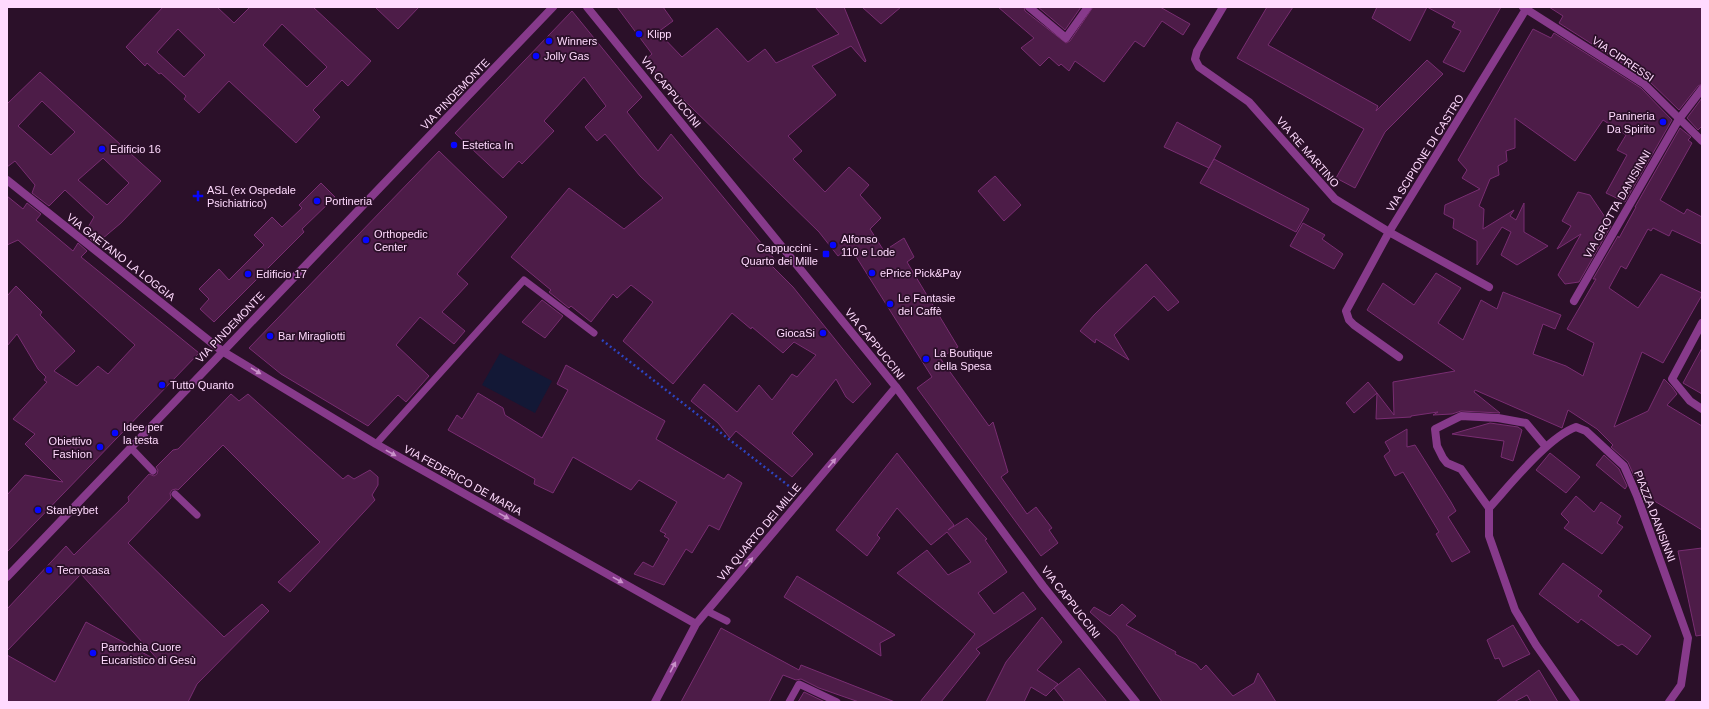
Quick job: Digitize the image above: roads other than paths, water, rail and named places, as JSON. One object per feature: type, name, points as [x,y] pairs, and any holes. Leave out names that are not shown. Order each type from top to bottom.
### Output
[{"type":"street","name":"VIA PINDEMONTE","points":[[7,577],[553,7]]},
{"type":"street","name":"VIA CAPPUCCINI","points":[[587,7],[896,387],[1043,586],[1136,702]]},
{"type":"street","points":[[1029,7],[1066,38],[1088,7]]},
{"type":"street","name":"VIA RE MARTINO","points":[[1223,7],[1197,51],[1195,59],[1199,67],[1249,102],[1335,199],[1389,232],[1489,287]]},
{"type":"street","name":"VIA SCIPIONE DI CASTRO","points":[[1399,357],[1354,325],[1349,320],[1346,311],[1389,232],[1524,8]]},
{"type":"street","name":"VIA CIPRESSI","points":[[1524,8],[1644,84],[1702,141]]},
{"type":"street","name":"VIA GROTTA DANISINNI","points":[[1574,301],[1679,119],[1702,89]]},
{"type":"street","name":"VIA GAETANO LA LOGGIA","points":[[7,180],[222,351]]},
{"type":"street","points":[[1702,324],[1672,379],[1690,401],[1702,409]]},
{"type":"street","name":"VIA FEDERICO DE MARIA","points":[[222,351],[376,444],[696,624]]},
{"type":"street","name":"VIA QUARTO DEI MILLE","points":[[655,702],[696,624],[896,387]]},
{"type":"street","points":[[1546,447],[1526,423],[1498,418],[1461,416],[1435,429],[1438,446],[1443,458],[1447,463],[1460,469],[1488,508],[1489,536],[1515,610],[1536,645],[1576,702]]},
{"type":"street","name":"PIAZZA DANISINNI","points":[[1488,508],[1546,447],[1567,430],[1576,427],[1586,431],[1624,466],[1637,496],[1688,638],[1681,685],[1669,702]]},
{"type":"lane","points":[[376,444],[524,280],[594,333]]},
{"type":"lane","points":[[130,448],[153,470]]},
{"type":"lane","points":[[175,494],[197,515]]},
{"type":"lane","points":[[707,611],[727,621]]},
{"type":"lane","points":[[789,702],[799,684],[837,702]]},
{"type":"place","name":"Klipp","points":[[639,34]]},
{"type":"place","name":"Winners","points":[[549,41]]},
{"type":"place","name":"Jolly Gas","points":[[536,56]]},
{"type":"place","name":"Panineria Da Spirito","points":[[1663,122]]},
{"type":"place","name":"Estetica In","points":[[454,145]]},
{"type":"place","name":"Edificio 16","points":[[102,149]]},
{"type":"place","name":"ASL (ex Ospedale Psichiatrico)","points":[[198,196]]},
{"type":"place","name":"Portineria","points":[[317,201]]},
{"type":"place","name":"Orthopedic Center","points":[[366,240]]},
{"type":"place","name":"Alfonso 110 e Lode","points":[[833,245]]},
{"type":"place","name":"Cappuccini - Quarto dei Mille","points":[[826,254]]},
{"type":"place","name":"ePrice Pick&Pay","points":[[872,273]]},
{"type":"place","name":"Edificio 17","points":[[248,274]]},
{"type":"place","name":"Le Fantasie del Caffè","points":[[890,304]]},
{"type":"place","name":"GiocaSi","points":[[823,333]]},
{"type":"place","name":"Bar Miragliotti","points":[[270,336]]},
{"type":"place","name":"La Boutique della Spesa","points":[[926,359]]},
{"type":"place","name":"Tutto Quanto","points":[[162,385]]},
{"type":"place","name":"Idee per la testa","points":[[115,433]]},
{"type":"place","name":"Obiettivo Fashion","points":[[100,447]]},
{"type":"place","name":"Stanleybet","points":[[38,510]]},
{"type":"place","name":"Tecnocasa","points":[[49,570]]},
{"type":"place","name":"Parrochia Cuore Eucaristico di Gesù","points":[[93,653]]}]
